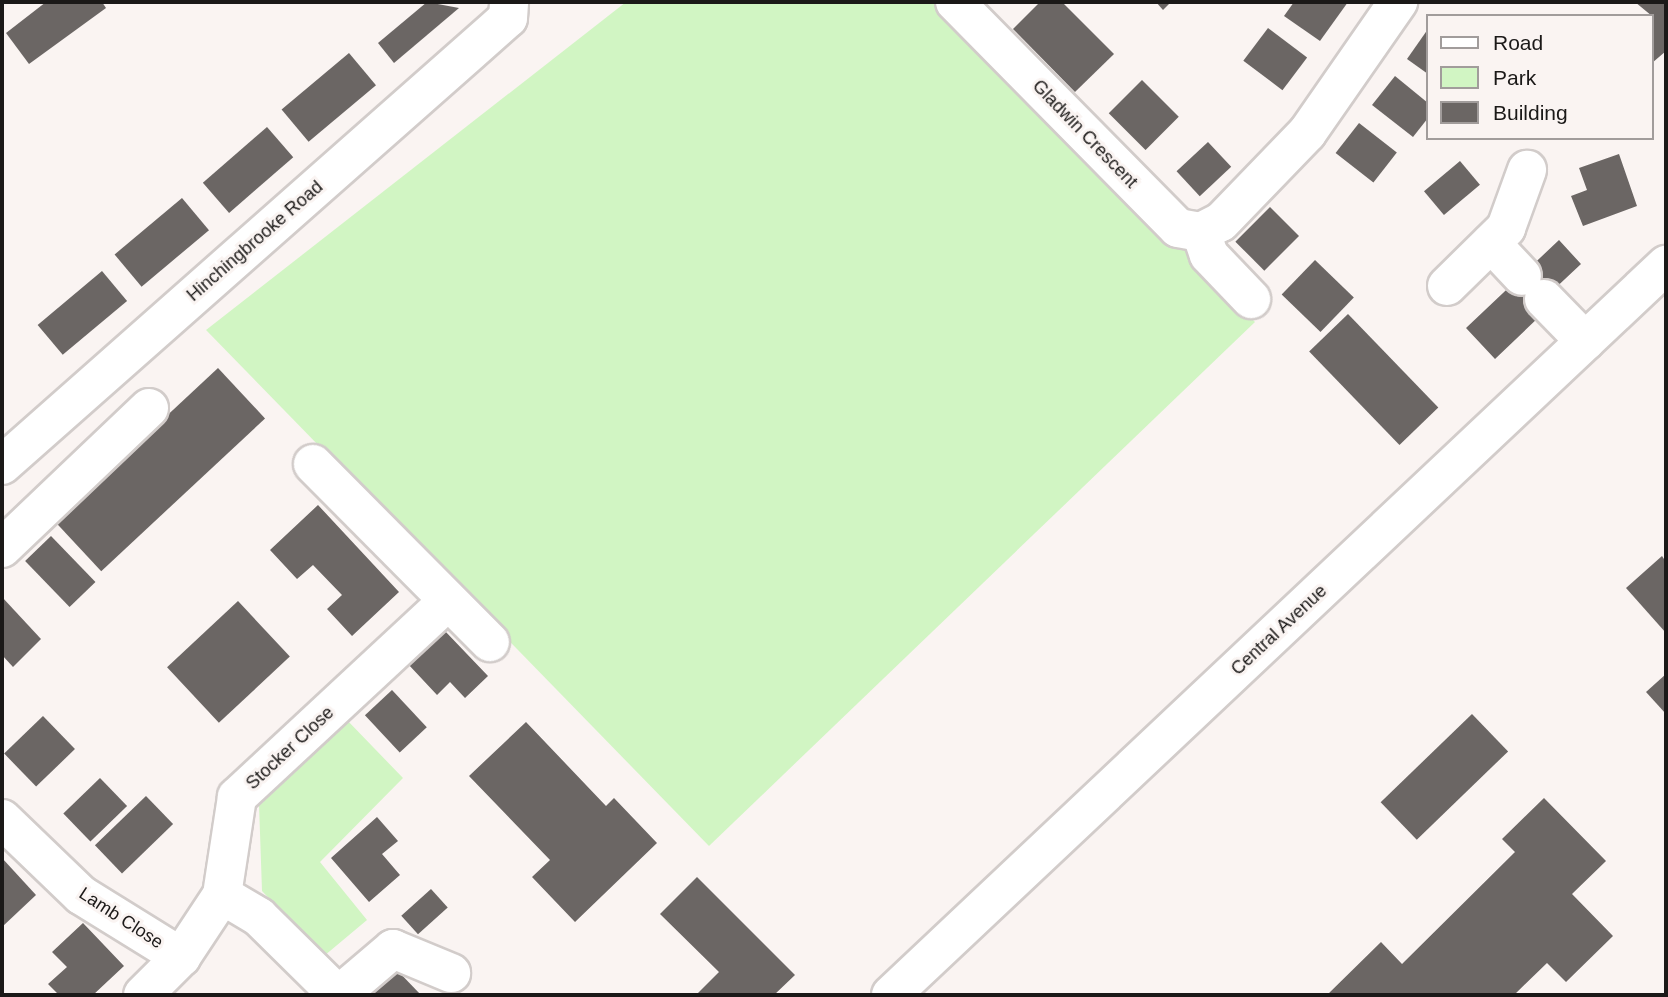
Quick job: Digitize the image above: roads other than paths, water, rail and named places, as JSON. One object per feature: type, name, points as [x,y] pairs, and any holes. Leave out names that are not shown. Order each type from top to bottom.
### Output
[{"type":"street","points":[[1251,299],[1209,255],[1201,232],[1220,222],[1307,134],[1398,2]]},
{"type":"street","name":"Gladwin Crescent","points":[[975,8],[1178,228],[1201,232]]},
{"type":"street","name":"Hinchingbrooke Road","points":[[2,465],[508,10]]},
{"type":"street","points":[[1447,286],[1506,228],[1527,170]]},
{"type":"street","points":[[1491,243],[1585,341]]},
{"type":"street","name":"Central Avenue","points":[[891,995],[1666,265]]},
{"type":"street","points":[[2,548],[149,408]]},
{"type":"street","points":[[313,464],[490,642]]},
{"type":"street","name":"Stocker Close","points":[[152,992],[181,957],[222,895],[237,797],[448,601]]},
{"type":"street","name":"Lamb Close","points":[[2,819],[81,895],[181,957]]},
{"type":"street","points":[[222,895],[259,917],[339,995],[393,949],[451,973]]}]
